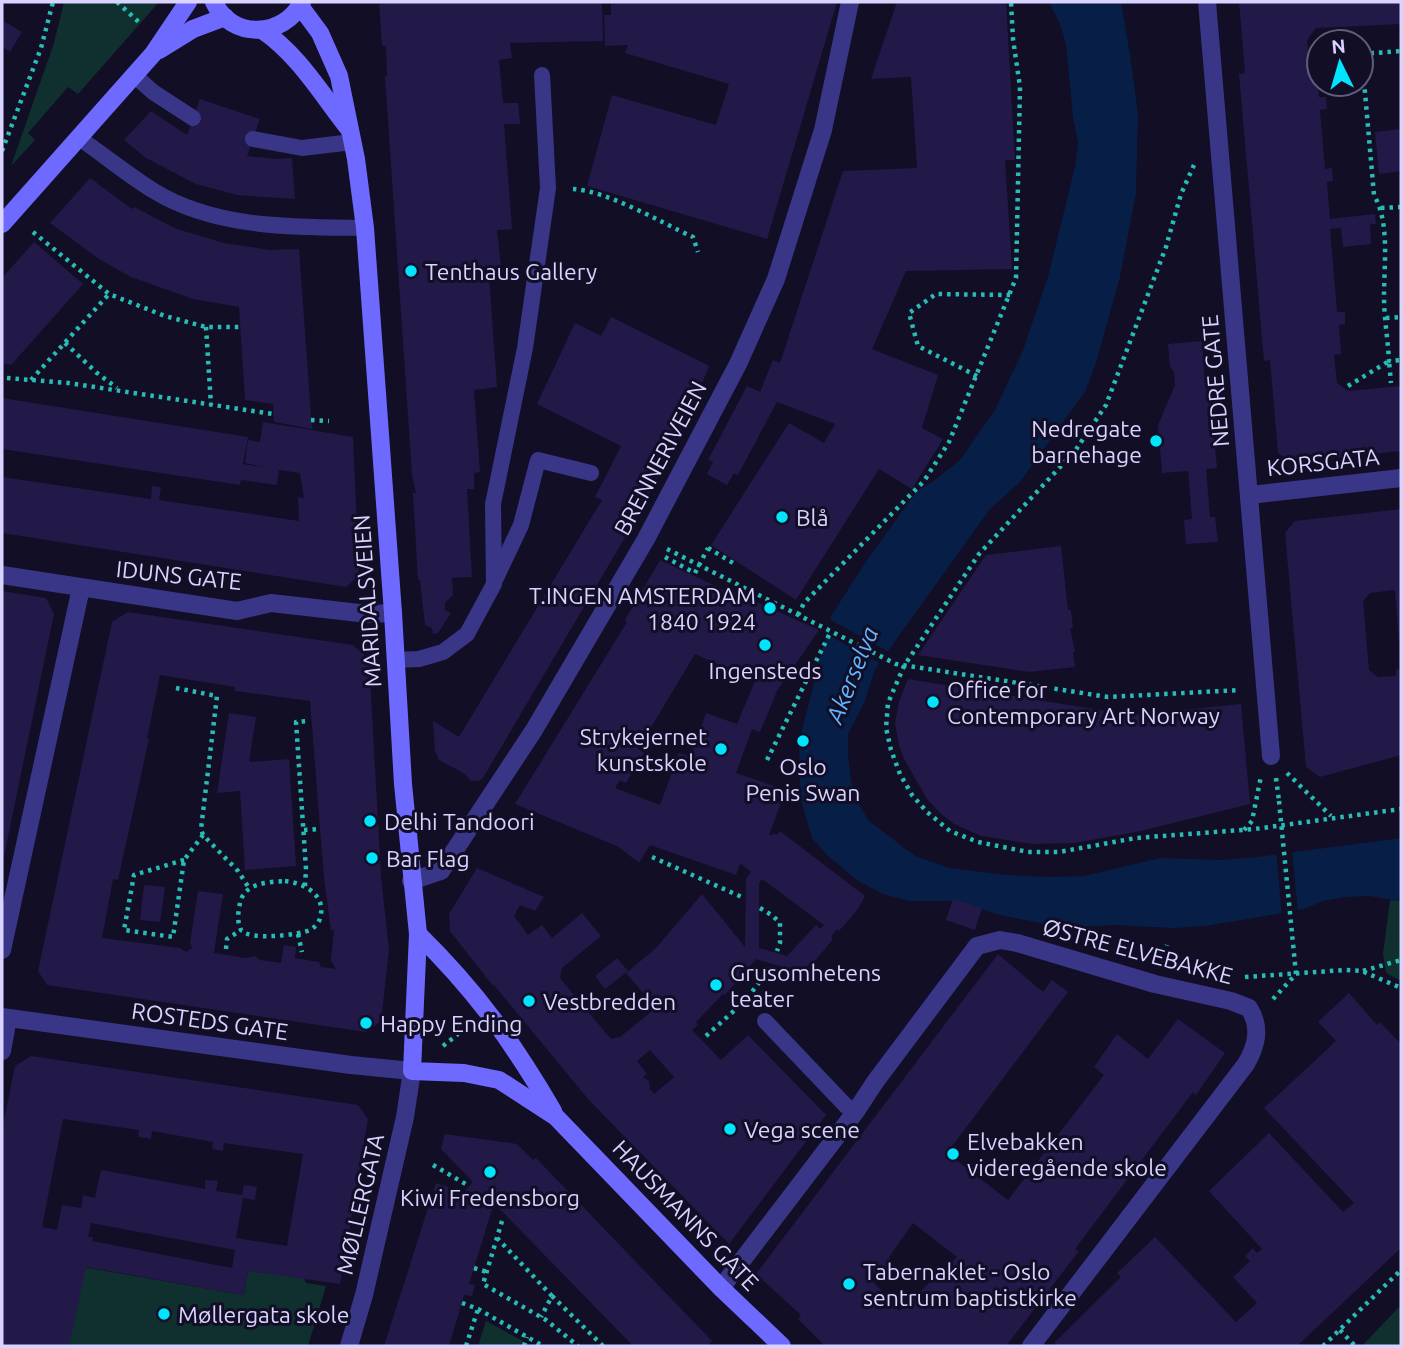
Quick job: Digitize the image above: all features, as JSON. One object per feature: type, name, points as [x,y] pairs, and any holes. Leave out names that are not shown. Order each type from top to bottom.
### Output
[{"type":"main road","points":[[2,224],[153,54],[188,2]]},
{"type":"main road","points":[[153,54],[182,35],[225,17],[214,2]]},
{"type":"main road","name":"MARIDALSVEIEN","points":[[225,17],[249,30],[262,30],[277,27],[290,18],[301,4],[332,58],[346,104],[365,228],[411,881],[418,934],[412,1070]]},
{"type":"main road","name":"MARIDALSVEIEN","points":[[262,30],[291,56],[350,135]]},
{"type":"main road","name":"HAUSMANNS GATE","points":[[418,934],[456,972],[511,1041],[556,1117]]},
{"type":"main road","name":"HAUSMANNS GATE","points":[[412,1070],[464,1073],[499,1080],[556,1117],[782,1346]]},
{"type":"street","name":"BRENNERIVEIEN","points":[[411,881],[441,872],[534,730],[646,539],[738,364],[776,279],[823,130],[850,2]]},
{"type":"street","name":"NEDRE GATE","points":[[1207,2],[1271,756]]},
{"type":"street","name":"KORSGATA","points":[[1250,495],[1401,478]]},
{"type":"street","name":"IDUNS GATE","points":[[2,575],[237,611],[271,603],[369,614],[393,613]]},
{"type":"street","points":[[2,950],[81,588]]},
{"type":"street","name":"ØSTRE ELVEBAKKE","points":[[856,1111],[978,946],[1000,940],[1154,984],[1231,1001],[1249,1009],[1257,1025],[1254,1049],[1246,1064],[1031,1346]]},
{"type":"street","points":[[2,1051],[5,1018]]},
{"type":"street","name":"ROSTEDS GATE","points":[[5,1018],[351,1065],[412,1070]]},
{"type":"street","name":"MØLLERGATA","points":[[349,1346],[364,1295],[405,1117],[412,1070]]},
{"type":"street","points":[[722,1288],[856,1111]]},
{"type":"lane","points":[[134,75],[153,92],[193,118]]},
{"type":"lane","points":[[494,584],[493,504],[525,348],[548,188],[542,75]]},
{"type":"lane","points":[[253,139],[302,148],[350,135]]},
{"type":"lane","points":[[79,138],[155,191],[204,213],[275,224],[365,228]]},
{"type":"lane","points":[[396,660],[419,659],[443,652],[467,634],[521,525],[538,460],[591,473]]},
{"type":"lane","points":[[765,1021],[846,1106],[856,1111]]},
{"type":"path","points":[[2,151],[41,48],[53,2]]},
{"type":"path","points":[[117,2],[141,24]]},
{"type":"path","points":[[798,615],[804,603],[924,481],[949,442],[1016,278],[1020,87],[1011,2]]},
{"type":"path","points":[[1375,53],[1401,51]]},
{"type":"path","points":[[1366,98],[1374,195],[1381,208],[1391,383]]},
{"type":"path","points":[[1199,160],[1191,170],[1181,194],[1166,247],[1106,405],[1074,451],[979,554],[904,666],[888,703],[886,727],[891,750],[900,774],[912,794],[927,812],[950,831],[1001,848],[1028,852],[1059,852],[1170,834],[1244,830],[1401,809]]},
{"type":"path","points":[[548,188],[581,189],[612,199],[693,237],[698,252]]},
{"type":"path","points":[[1381,208],[1401,207]]},
{"type":"path","points":[[33,232],[109,293],[165,316],[206,327],[239,327]]},
{"type":"path","points":[[31,380],[109,293]]},
{"type":"path","points":[[977,376],[918,346],[909,313],[936,294],[1010,295]]},
{"type":"path","points":[[1386,318],[1401,317]]},
{"type":"path","points":[[206,327],[211,405]]},
{"type":"path","points":[[65,343],[118,389]]},
{"type":"path","points":[[1348,386],[1389,361],[1401,360]]},
{"type":"path","points":[[7,379],[118,389],[273,414]]},
{"type":"path","points":[[312,421],[329,421]]},
{"type":"path","points":[[646,539],[904,666],[1108,698],[1266,689]]},
{"type":"path","points":[[667,558],[695,573],[708,548],[733,563]]},
{"type":"path","points":[[767,760],[831,631]]},
{"type":"path","points":[[176,688],[217,696],[201,829],[203,835],[238,871],[249,888]]},
{"type":"path","points":[[305,886],[296,722],[309,721]]},
{"type":"path","points":[[1285,771],[1331,817]]},
{"type":"path","points":[[1244,830],[1252,821],[1262,772]]},
{"type":"path","points":[[1278,783],[1296,974]]},
{"type":"path","points":[[304,830],[321,830]]},
{"type":"path","points":[[184,860],[134,875],[124,930],[173,937],[184,860],[203,835]]},
{"type":"path","points":[[652,857],[744,898]]},
{"type":"path","points":[[285,881],[305,886],[318,897],[321,914],[318,924],[311,930],[298,934],[246,934],[241,930],[239,910],[241,898],[249,888],[285,881]]},
{"type":"path","points":[[760,908],[780,923],[780,943],[777,951]]},
{"type":"path","points":[[226,949],[227,939],[241,930]]},
{"type":"path","points":[[298,934],[302,952]]},
{"type":"path","points":[[1269,1003],[1296,974],[1332,970],[1362,971],[1401,960]]},
{"type":"path","points":[[706,1036],[746,1000],[772,965]]},
{"type":"path","points":[[1362,971],[1401,988]]},
{"type":"path","points":[[412,1070],[457,1035],[458,1011],[475,995]]},
{"type":"path","points":[[746,1000],[765,1021]]},
{"type":"path","points":[[433,1165],[469,1186]]},
{"type":"path","points":[[502,1221],[483,1284],[541,1317],[578,1346]]},
{"type":"path","points":[[497,1238],[603,1346]]},
{"type":"path","points":[[474,1268],[486,1272]]},
{"type":"path","points":[[1323,1346],[1401,1270]]},
{"type":"path","points":[[541,1317],[552,1296]]},
{"type":"path","points":[[462,1303],[478,1309],[543,1346]]},
{"type":"path","points":[[466,1346],[478,1309]]},
{"type":"path","points":[[1340,1330],[1355,1346]]},
{"type":"path","points":[[524,1346],[527,1337]]},
{"type":"green space","points":[[64,2],[159,2],[78,94],[68,87],[28,133],[35,140],[11,166],[54,43]]},
{"type":"green space","points":[[1390,900],[1401,901],[1401,981],[1386,973],[1383,954]]},
{"type":"green space","points":[[83,1267],[244,1295],[248,1271],[304,1278],[306,1283],[326,1286],[308,1346],[66,1346]]},
{"type":"green space","points":[[1401,1305],[1401,1346],[1362,1346]]},
{"type":"green space","points":[[486,1321],[532,1346],[478,1346]]},
{"type":"water","name":"Akerselva","points":[[1049,2],[1121,2],[1138,113],[1136,193],[1120,277],[1086,390],[1020,482],[990,509],[875,669],[864,703],[848,734],[851,781],[859,804],[868,820],[915,856],[949,868],[1006,875],[1084,876],[1160,858],[1221,860],[1401,838],[1401,901],[1369,896],[1346,897],[1323,901],[1304,909],[1205,926],[1079,927],[1045,924],[1000,915],[956,901],[910,901],[885,895],[858,881],[828,856],[812,838],[800,796],[799,742],[831,616],[869,557],[917,491],[960,460],[995,410],[1023,350],[1048,277],[1075,167],[1078,143],[1066,44]]},
{"type":"pier","points":[[827,618],[891,653],[883,665],[823,632]]},
{"type":"pier","points":[[1292,849],[1298,913],[1282,916],[1276,851]]},
{"type":"building","points":[[379,2],[602,2],[603,41],[510,43],[512,58],[499,60],[503,103],[518,103],[520,124],[504,124],[512,229],[497,230],[502,275],[489,276],[497,387],[474,390],[480,472],[474,473],[474,489],[467,489],[472,577],[452,578],[453,595],[445,603],[445,610],[451,613],[438,633],[433,634],[432,628],[425,625],[418,580],[413,493],[416,493],[412,475],[385,76],[386,46],[382,46]]},
{"type":"building","points":[[611,2],[837,2],[767,239],[587,186],[612,95],[716,125],[729,84],[625,53],[628,45],[605,46],[604,15],[611,15]]},
{"type":"building","points":[[897,2],[1006,2],[1015,160],[1005,160],[1012,269],[906,271],[872,349],[938,375],[922,428],[943,439],[912,489],[879,469],[796,600],[711,545],[789,423],[824,443],[835,424],[777,402],[738,475],[734,473],[727,485],[707,474],[713,462],[708,460],[747,386],[760,392],[773,360],[780,363],[843,171],[917,168],[911,77],[871,79]]},
{"type":"building","points":[[1239,2],[1401,2],[1401,24],[1305,28],[1305,98],[1326,98],[1327,109],[1320,110],[1325,169],[1332,168],[1333,181],[1327,182],[1330,219],[1375,214],[1376,224],[1370,224],[1371,244],[1343,247],[1341,228],[1330,229],[1337,312],[1345,312],[1345,324],[1339,325],[1341,354],[1334,355],[1337,383],[1348,391],[1401,386],[1401,451],[1290,463],[1278,453],[1270,360],[1264,361],[1239,74],[1245,73]]},
{"type":"building","points":[[2,20],[22,32],[10,52],[2,47]]},
{"type":"building","points":[[200,99],[260,119],[247,156],[292,158],[295,199],[237,195],[196,184],[146,158],[124,140],[151,111],[187,135]]},
{"type":"building","points":[[1401,129],[1401,171],[1379,174],[1375,132]]},
{"type":"building","points":[[90,178],[132,209],[134,207],[177,229],[224,243],[270,250],[299,249],[312,429],[274,422],[273,404],[245,400],[239,307],[193,299],[131,277],[99,259],[50,223]]},
{"type":"building","points":[[34,242],[83,284],[11,365],[2,363],[2,278]]},
{"type":"building","points":[[611,317],[709,366],[701,386],[704,387],[640,512],[483,778],[471,781],[465,774],[439,760],[435,751],[433,721],[459,737],[602,500],[595,497],[621,446],[537,404],[575,323],[601,336]]},
{"type":"building","points":[[1202,341],[1217,468],[1206,469],[1210,517],[1215,517],[1218,542],[1186,544],[1184,520],[1192,519],[1188,471],[1162,473],[1158,425],[1175,385],[1168,344]]},
{"type":"building","points":[[2,398],[248,437],[243,464],[267,468],[245,463],[248,440],[260,442],[263,422],[353,437],[359,575],[346,587],[2,533],[2,477],[151,499],[152,486],[161,487],[159,500],[299,521],[298,497],[304,498],[300,473],[279,470],[277,485],[241,480],[240,485],[2,449]]},
{"type":"building","points":[[1401,509],[1401,640],[1399,641],[1395,590],[1370,593],[1363,601],[1369,670],[1378,677],[1396,676],[1396,670],[1401,669],[1401,755],[1320,777],[1306,767],[1285,533],[1295,521]]},
{"type":"building","points":[[1061,546],[1068,610],[1071,610],[1073,628],[1070,628],[1075,667],[1029,672],[918,655],[986,555]]},
{"type":"building","points":[[660,560],[819,630],[777,691],[760,732],[752,729],[736,773],[786,790],[769,835],[778,834],[780,831],[865,896],[858,909],[839,931],[837,929],[831,937],[833,939],[802,973],[756,959],[725,995],[696,1022],[698,1025],[692,1030],[721,1060],[748,1035],[826,1115],[729,1244],[588,1099],[450,931],[449,914],[477,868],[544,897],[535,911],[520,905],[514,916],[528,935],[542,925],[552,938],[582,913],[601,936],[562,968],[560,978],[611,1039],[620,1037],[656,1008],[626,973],[656,948],[702,894],[745,947],[746,879],[751,872],[740,863],[736,875],[650,845],[639,863],[619,847],[515,804],[627,622],[625,620]],"holes":[[[695,654],[755,681],[737,724],[706,713],[691,757],[679,753],[660,805],[615,788],[620,780],[626,783],[644,753],[638,749]],[[762,879],[824,925],[820,929],[816,925],[787,956],[759,948],[759,883]],[[650,1050],[674,1077],[654,1094],[649,1081],[643,1077],[647,1074],[637,1061]]]},
{"type":"building","points":[[2,591],[46,598],[54,614],[3,861]]},
{"type":"building","points":[[128,612],[353,645],[369,659],[381,876],[389,950],[381,1021],[366,1032],[47,985],[38,971],[112,622]],"holes":[[[160,675],[235,687],[235,691],[310,701],[324,878],[331,930],[334,930],[331,961],[336,969],[321,967],[319,962],[295,958],[296,947],[284,945],[281,963],[260,960],[255,956],[245,958],[214,953],[223,894],[198,891],[190,943],[192,948],[186,952],[180,948],[102,938],[113,879],[118,880]]]},
{"type":"building","points":[[908,679],[1131,715],[1241,704],[1250,804],[1141,831],[1075,843],[1032,844],[981,836],[954,824],[941,814],[927,799],[904,759],[895,723],[899,701]]},
{"type":"building","points":[[229,713],[256,717],[249,762],[289,759],[296,866],[245,870],[240,791],[217,793]]},
{"type":"building","points":[[144,885],[165,887],[160,922],[140,920]]},
{"type":"building","points":[[953,899],[982,908],[975,930],[946,920]]},
{"type":"building","points":[[998,954],[1043,992],[1052,980],[1068,992],[947,1153],[1008,1200],[1104,1075],[1094,1067],[1117,1034],[1148,1059],[1178,1019],[1225,1053],[1196,1095],[1193,1092],[1075,1249],[1079,1251],[1006,1346],[825,1346],[798,1319],[801,1315],[756,1274]],"holes":[[[913,1223],[957,1257],[899,1311],[870,1278],[880,1266],[887,1267],[891,1264],[889,1257]]]},
{"type":"building","points":[[617,958],[628,971],[605,989],[595,976]]},
{"type":"building","points":[[1349,993],[1377,1025],[1380,1022],[1401,1044],[1401,1248],[1297,1346],[1057,1346],[1054,1343],[1121,1277],[1117,1273],[1155,1237],[1236,1322],[1257,1303],[1233,1277],[1250,1261],[1245,1256],[1253,1248],[1257,1253],[1262,1249],[1209,1191],[1269,1133],[1343,1212],[1354,1203],[1264,1108],[1336,1041],[1318,1022]]},
{"type":"building","points":[[31,1056],[358,1105],[368,1119],[340,1284],[248,1271],[244,1295],[86,1267],[69,1346],[2,1346],[2,1130],[15,1066]],"holes":[[[63,1119],[139,1130],[138,1137],[151,1139],[152,1131],[213,1142],[212,1149],[223,1151],[224,1143],[303,1154],[287,1246],[236,1238],[243,1198],[255,1200],[257,1187],[244,1185],[242,1195],[216,1191],[218,1181],[205,1180],[205,1189],[101,1170],[95,1198],[83,1195],[81,1208],[62,1205],[57,1230],[42,1227]],[[91,1223],[235,1250],[232,1268],[92,1241],[93,1237],[88,1237]]]},
{"type":"building","points":[[445,1134],[517,1144],[533,1160],[536,1158],[712,1341],[708,1346],[633,1346],[494,1203],[469,1284],[475,1285],[472,1296],[464,1295],[449,1346],[384,1346],[436,1183],[464,1192],[473,1182],[441,1149]]},
{"type":"place","name":"Tenthaus Gallery","points":[[411,271]]},
{"type":"place","name":"Nedregate barnehage","points":[[1156,441]]},
{"type":"place","name":"Blå","points":[[782,517]]},
{"type":"place","name":"T.INGEN AMSTERDAM 1840 1924","points":[[770,608]]},
{"type":"place","name":"Ingensteds","points":[[765,645]]},
{"type":"place","name":"Office for Contemporary Art Norway","points":[[933,702]]},
{"type":"place","name":"Oslo Penis Swan","points":[[803,741]]},
{"type":"place","name":"Strykejernet kunstskole","points":[[721,749]]},
{"type":"place","name":"Delhi Tandoori","points":[[370,821]]},
{"type":"place","name":"Bar Flag","points":[[372,858]]},
{"type":"place","name":"Grusomhetens teater","points":[[716,985]]},
{"type":"place","name":"Vestbredden","points":[[529,1001]]},
{"type":"place","name":"Happy Ending","points":[[366,1023]]},
{"type":"place","name":"Vega scene","points":[[730,1129]]},
{"type":"place","name":"Elvebakken videregående skole","points":[[953,1154]]},
{"type":"place","name":"Kiwi Fredensborg","points":[[490,1172]]},
{"type":"place","name":"Tabernaklet - Oslo sentrum baptistkirke","points":[[849,1284]]},
{"type":"place","name":"Møllergata skole","points":[[164,1314]]}]
